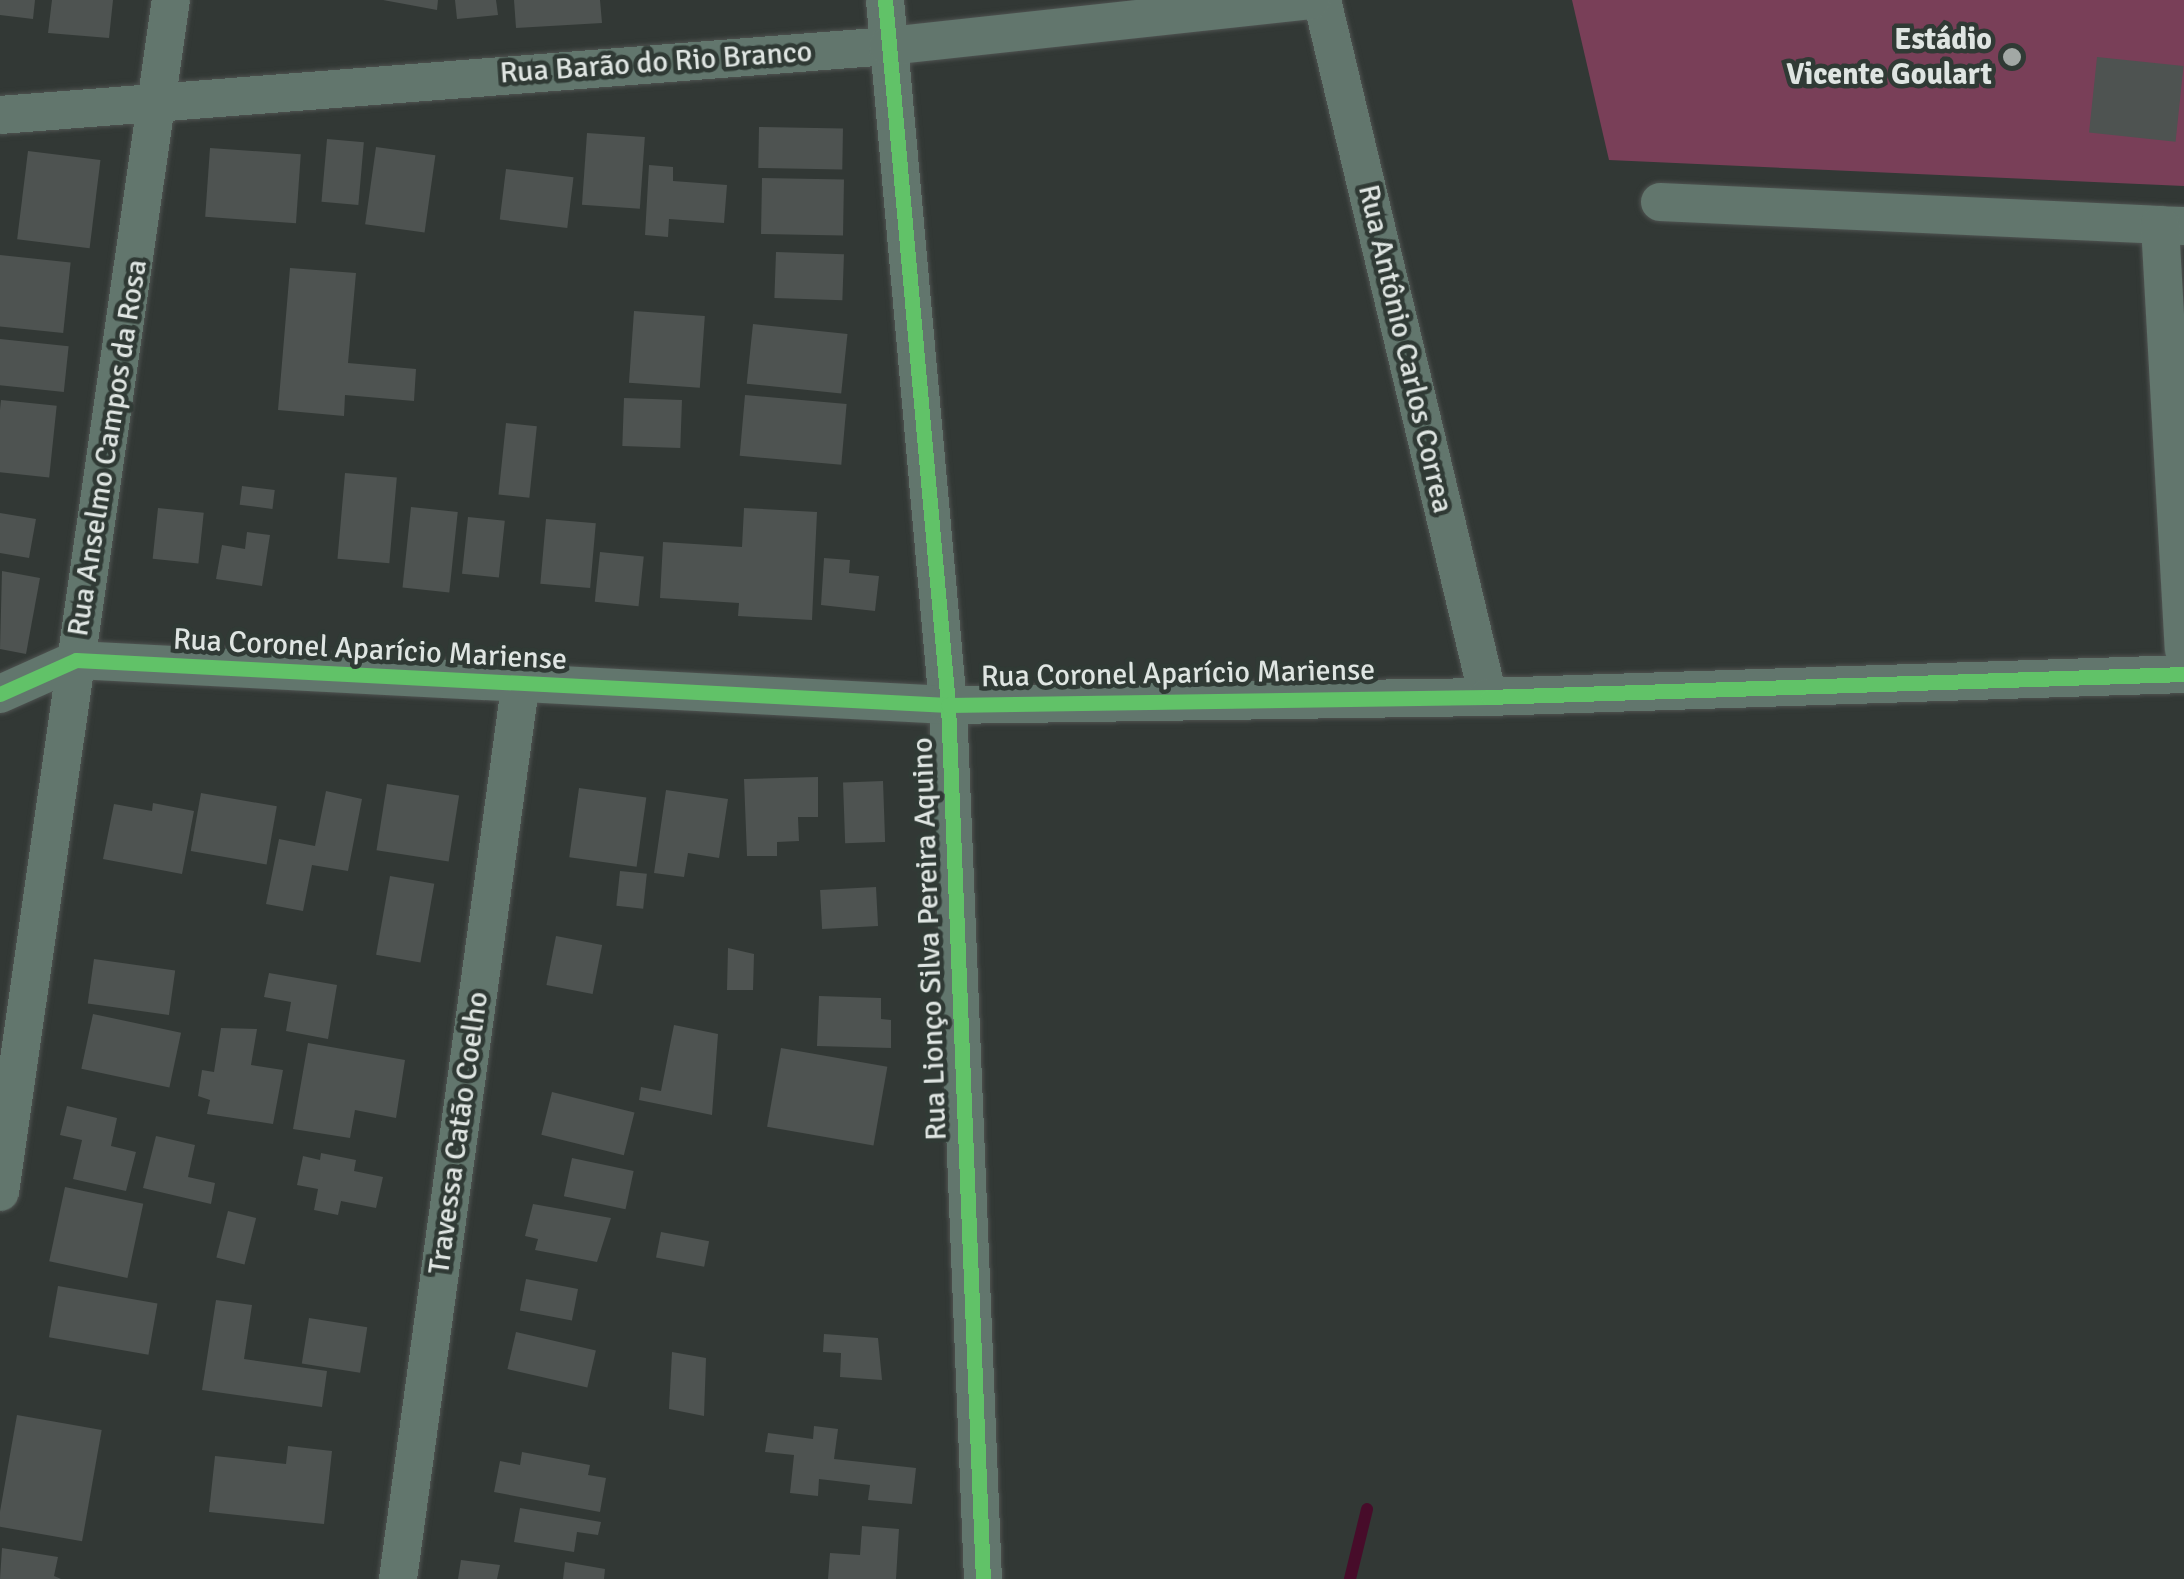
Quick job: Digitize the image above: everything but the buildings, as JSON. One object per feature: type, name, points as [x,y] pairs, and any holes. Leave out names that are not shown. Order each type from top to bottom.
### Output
[{"type":"street","name":"Rua Anselmo Campos da Rosa","points":[[0,1192],[161,99],[171,0]]},
{"type":"street","name":"Rua Lionço Silva Pereira Aquino","points":[[884,0],[948,705],[983,1579]]},
{"type":"street","name":"Rua Barão do Rio Branco","points":[[0,114],[888,46],[1311,0]]},
{"type":"street","name":"Rua Antônio Carlos Correa","points":[[1322,0],[1488,697]]},
{"type":"street","points":[[1660,202],[2172,226],[2184,649]]},
{"type":"street","name":"Rua Coronel Aparício Mariense","points":[[0,694],[76,660],[520,687],[948,705],[1488,697],[2184,674]]},
{"type":"street","name":"Travessa Catão Coelho","points":[[398,1579],[520,687]]},
{"type":"shaded area","points":[[1572,0],[2184,0],[2184,186],[1609,160]]},
{"type":"waterway","points":[[1350,1579],[1367,1509]]},
{"type":"cycle path","points":[[885,0],[948,705],[983,1579]]},
{"type":"cycle path","points":[[0,694],[76,660],[948,705],[1488,697],[2184,674]]},
{"type":"place","name":"Estádio Vicente Goulart","points":[[2012,57]]}]
